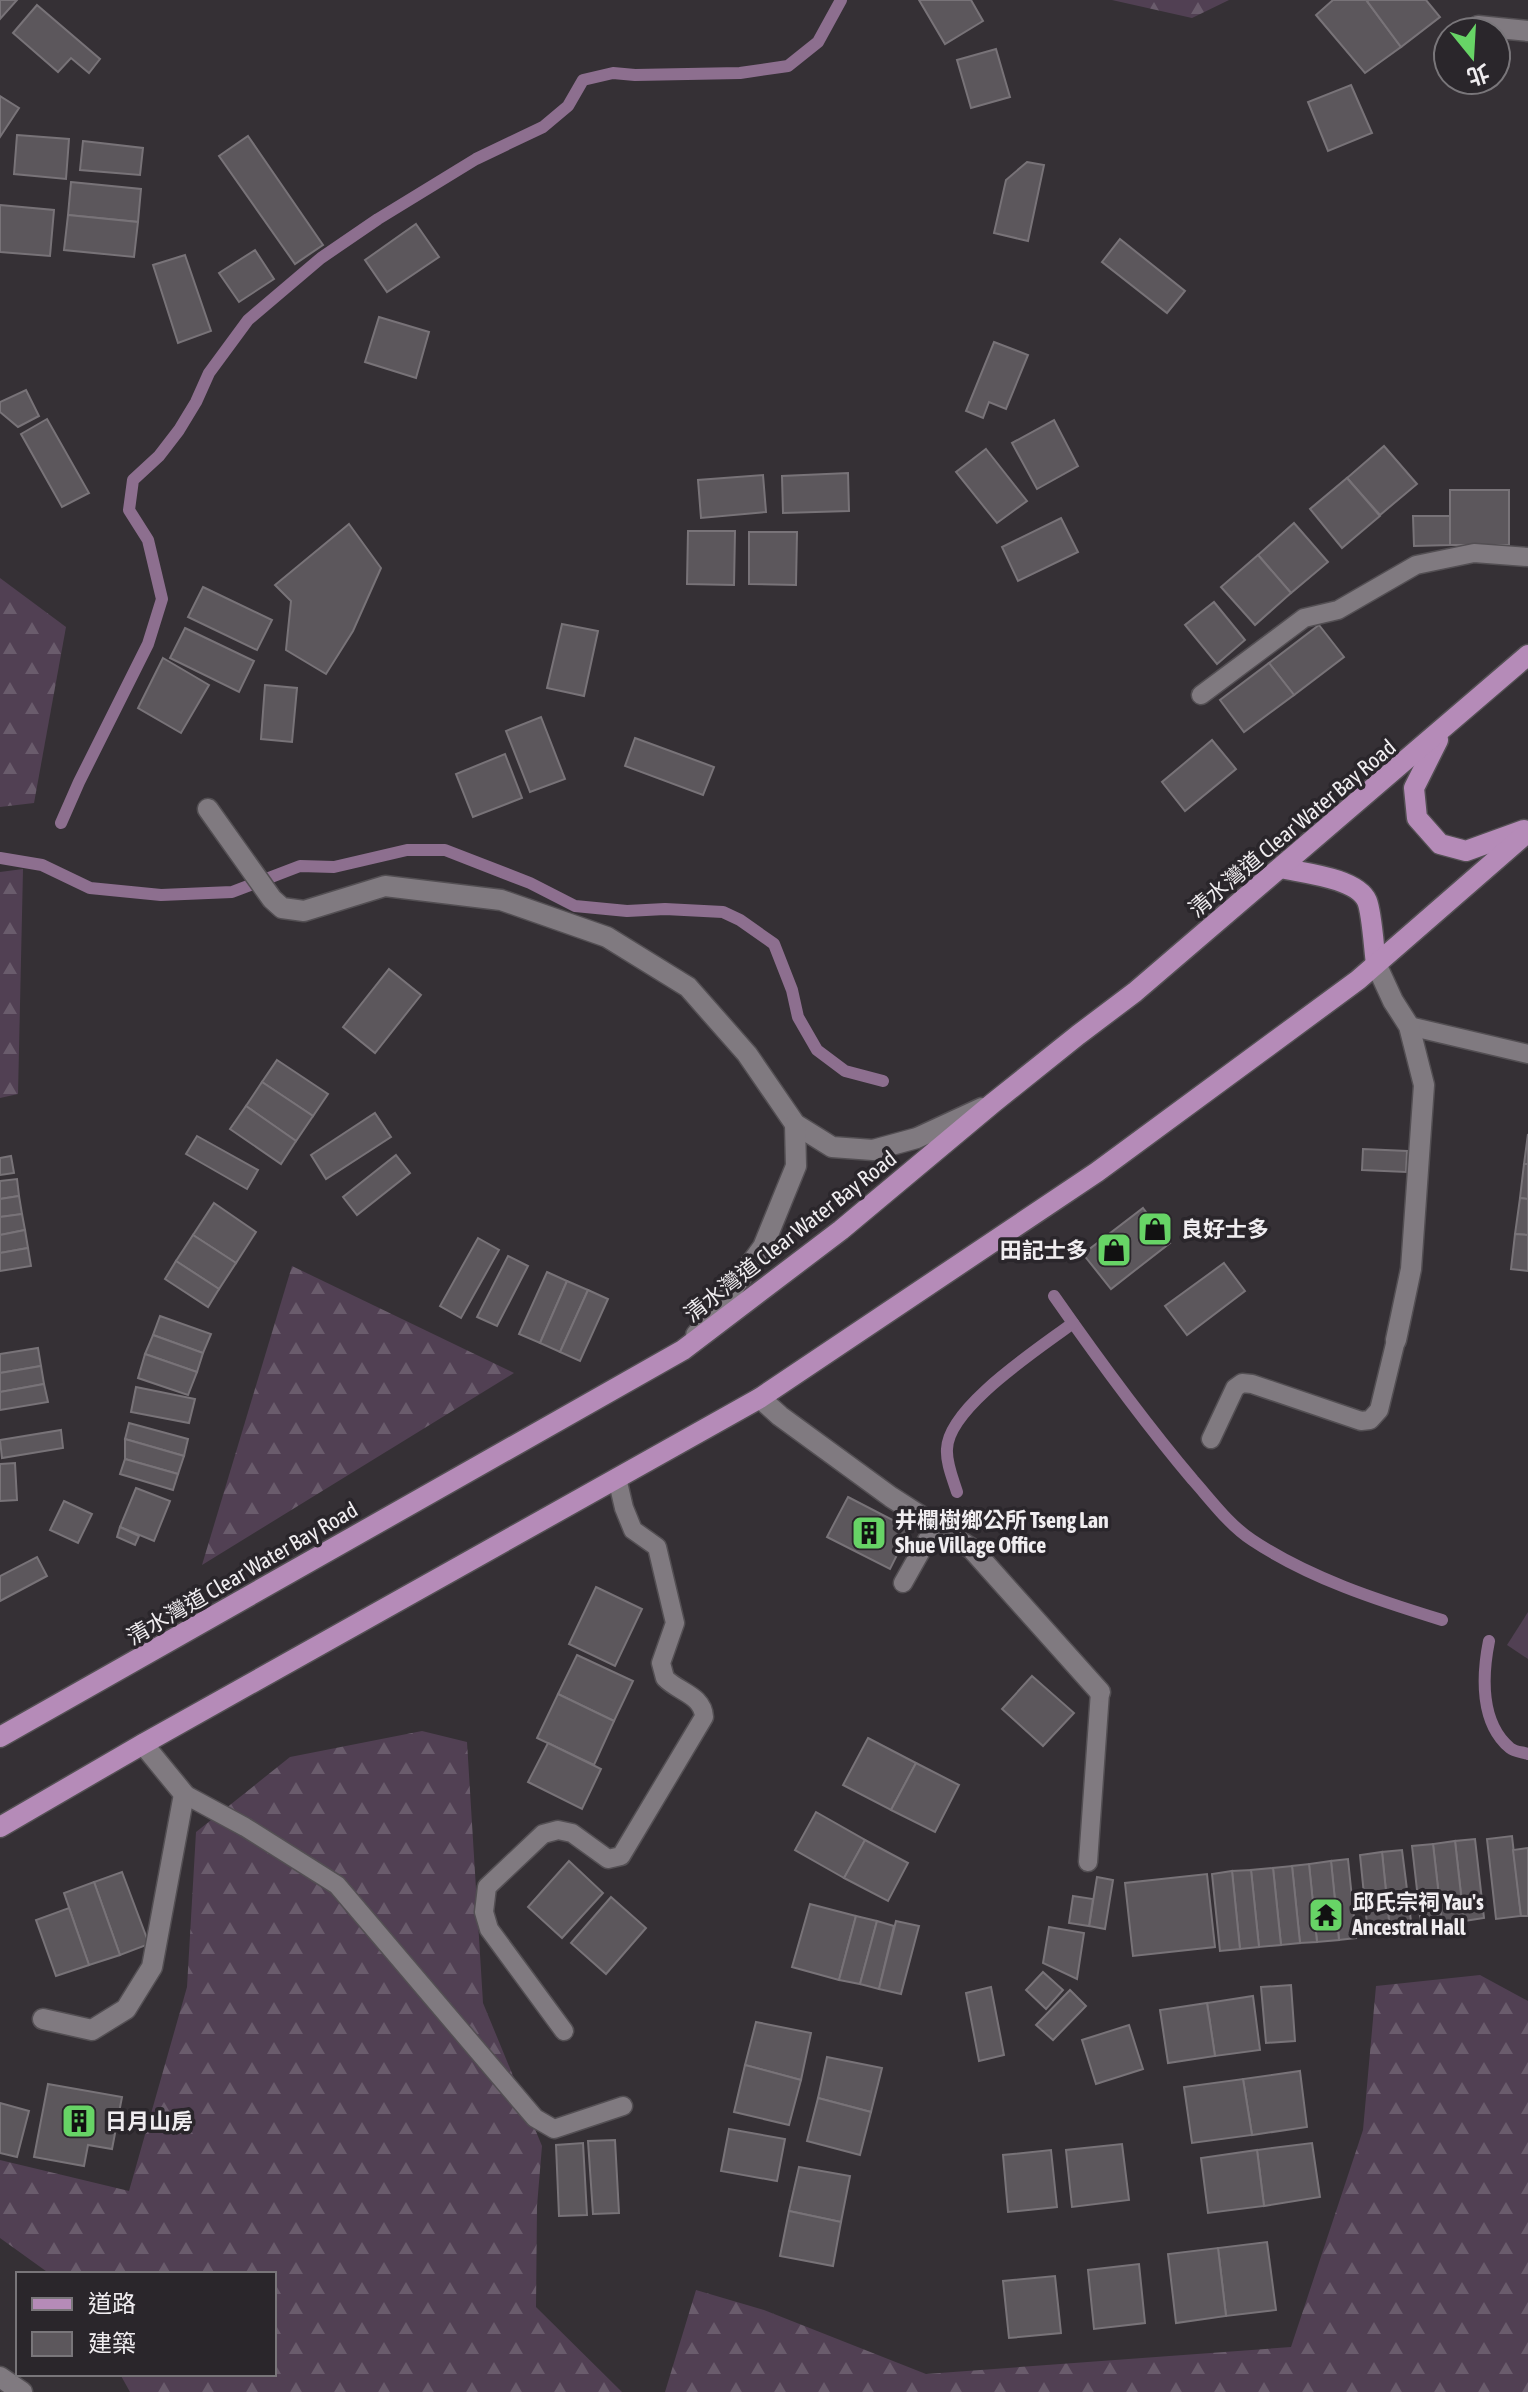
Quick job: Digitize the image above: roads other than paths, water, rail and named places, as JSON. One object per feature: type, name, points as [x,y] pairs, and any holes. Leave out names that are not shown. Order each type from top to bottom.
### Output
[{"type":"main road","name":"清水灣道 Clear Water Bay Road","points":[[0,1737],[683,1350],[841,1230],[993,1103],[1135,992],[1528,655]]},
{"type":"main road","points":[[1442,731],[1414,788],[1417,818],[1440,844],[1466,851],[1528,830]]},
{"type":"main road","points":[[0,1827],[760,1398],[1097,1172],[1358,980],[1528,830]]},
{"type":"main road","points":[[1281,868],[1330,878],[1355,888],[1367,900],[1376,964]]},
{"type":"street","points":[[208,809],[272,899],[282,908],[304,911],[385,886],[501,900],[607,937],[688,987],[747,1054],[795,1124],[832,1147],[873,1150],[917,1138],[993,1103]]},
{"type":"street","points":[[1376,964],[1409,1026],[1424,1085],[1411,1269],[1396,1340]]},
{"type":"street","points":[[683,1350],[763,1247],[796,1166],[795,1124]]},
{"type":"street","points":[[760,1398],[891,1497],[972,1549],[1100,1692]]},
{"type":"street","points":[[43,2019],[92,2030],[126,2009],[152,1967],[184,1794],[143,1744]]},
{"type":"street","points":[[0,2377],[22,2392]]},
{"type":"lane","points":[[1201,695],[1304,618],[1338,610],[1416,565],[1474,553],[1528,557]]},
{"type":"lane","points":[[1409,1026],[1528,1054]]},
{"type":"lane","points":[[1211,1439],[1235,1388],[1242,1383],[1361,1421],[1370,1420],[1379,1410],[1396,1340]]},
{"type":"lane","points":[[564,2031],[489,1929],[484,1912],[487,1887],[543,1834],[558,1830],[572,1833],[608,1859],[621,1856],[704,1717],[704,1709],[698,1700],[665,1678],[661,1663],[675,1623],[657,1547],[633,1530],[617,1478]]},
{"type":"lane","points":[[903,1583],[935,1526]]},
{"type":"lane","points":[[1088,1862],[1100,1692]]},
{"type":"lane","points":[[184,1794],[245,1827],[337,1885],[535,2118],[554,2129],[623,2106]]},
{"type":"waterway","points":[[61,823],[148,644],[162,599],[148,540],[129,510],[133,480],[159,456],[179,430],[209,373],[248,320],[321,258],[378,219],[476,159],[543,127],[568,106],[583,80],[613,73],[740,73],[788,66],[818,42],[841,0]]},
{"type":"waterway","points":[[0,858],[42,865],[90,888],[161,895],[232,892],[300,866],[334,867],[407,850],[445,850],[530,883],[575,906],[627,911],[723,912],[774,944],[792,990],[798,1017],[817,1050],[845,1071],[883,1081]]},
{"type":"waterway","points":[[1054,1296],[1156,1435],[1221,1512],[1244,1534],[1274,1554],[1320,1577],[1442,1620]]},
{"type":"waterway","points":[[957,1492],[947,1449],[951,1433],[962,1415],[998,1380],[1073,1323]]},
{"type":"waterway","points":[[1489,1641],[1485,1669],[1488,1712],[1500,1738],[1510,1748],[1528,1754]]},
{"type":"place","name":"良好士多","points":[[1155,1229]]},
{"type":"place","name":"田記士多","points":[[1114,1250]]},
{"type":"place","name":"井欄樹鄉公所 Tseng Lan Shue Village Office","points":[[869,1533]]},
{"type":"place","name":"邱氏宗祠 Yau's Ancestral Hall","points":[[1326,1915]]},
{"type":"place","name":"日月山房","points":[[79,2121]]}]
